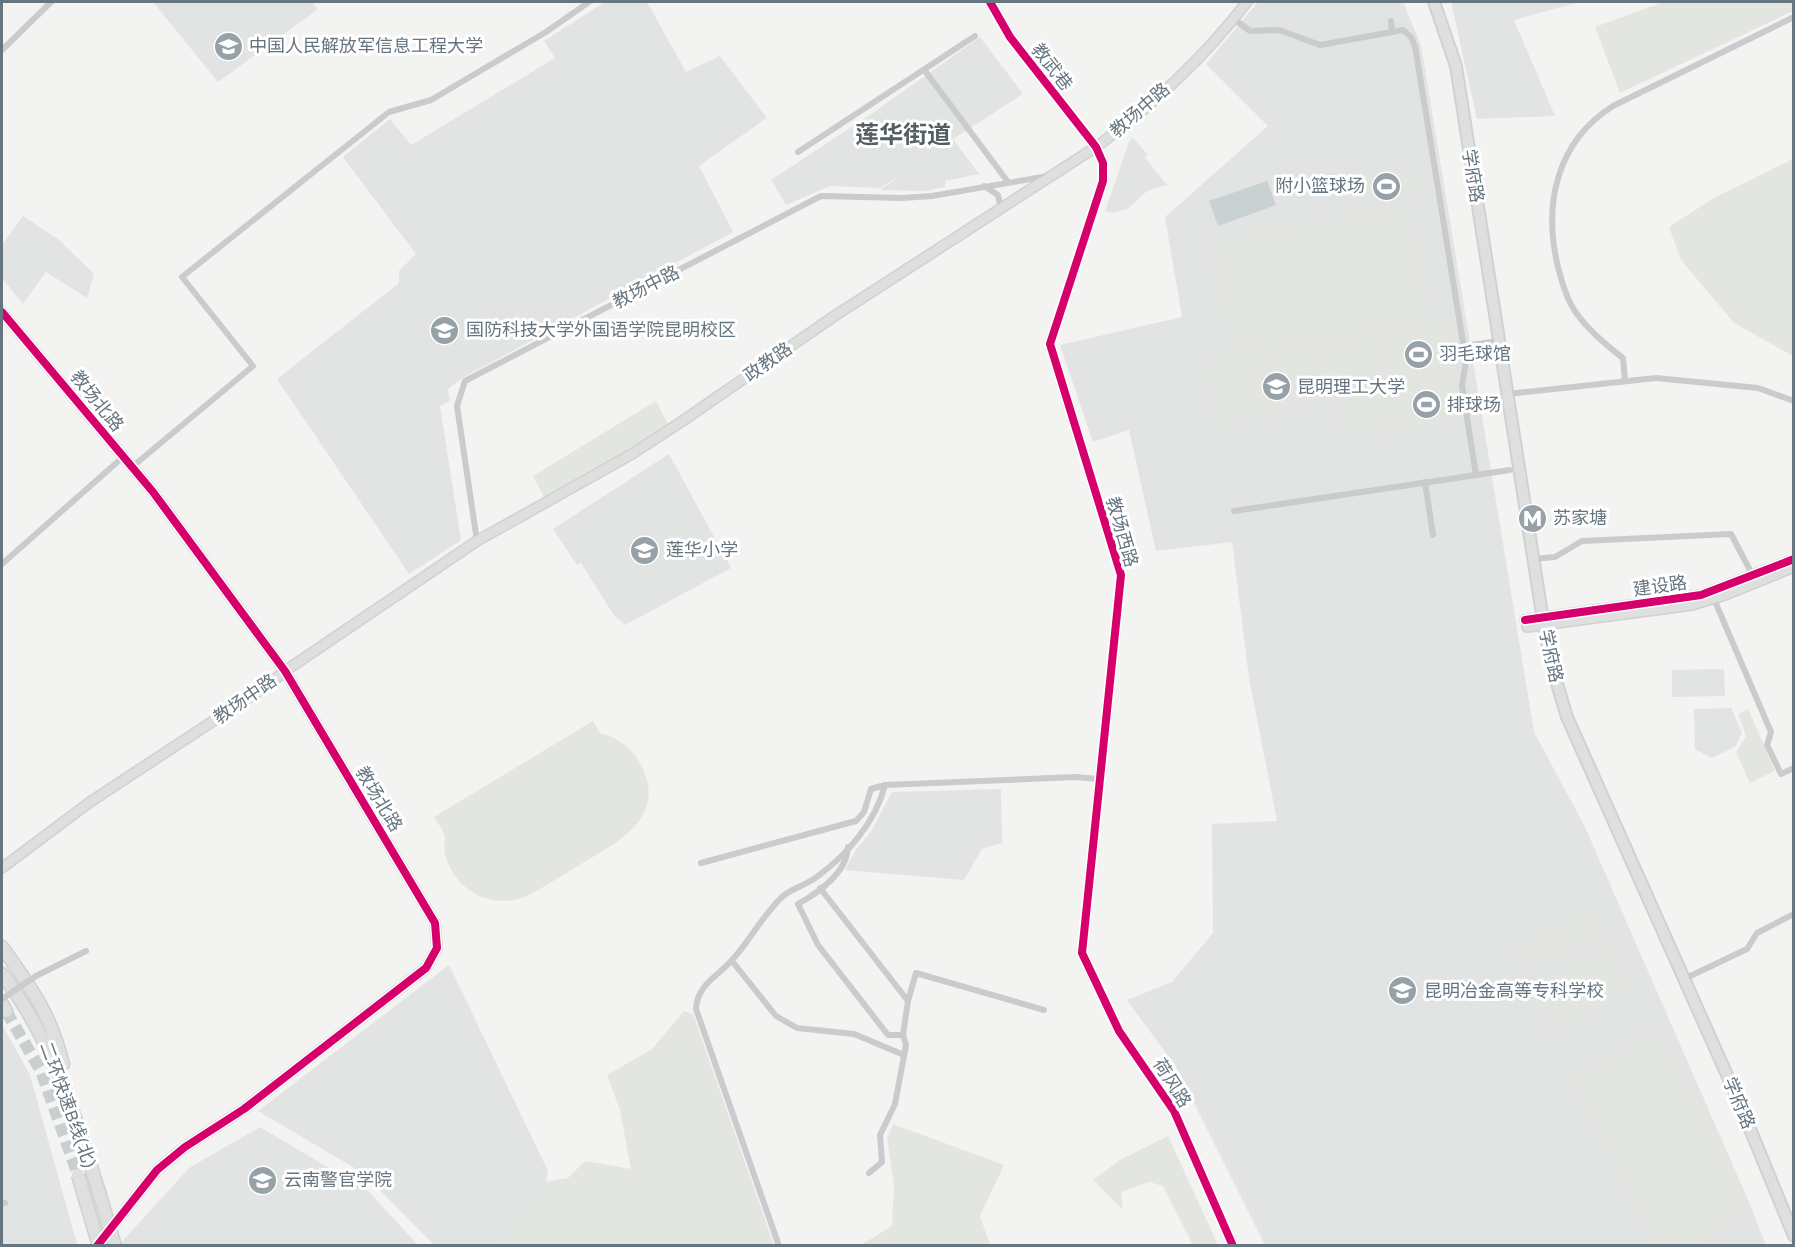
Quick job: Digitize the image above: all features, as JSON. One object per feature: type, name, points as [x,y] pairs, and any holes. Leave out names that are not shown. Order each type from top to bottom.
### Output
[{"type":"highway","points":[[2,947],[42,1003],[51,1023],[77,1121]]},
{"type":"highway","name":"二环快速B线(北)","points":[[2,974],[46,1042],[77,1121],[115,1245]]},
{"type":"highway","points":[[78,1175],[98,1245]]},
{"type":"main road","name":"学府路","points":[[1434,2],[1456,66],[1533,559],[1554,675],[1567,717],[1684,979],[1791,1235]]},
{"type":"street","points":[[2,50],[51,2]]},
{"type":"street","points":[[132,467],[253,366],[182,277],[388,112],[431,100],[546,33],[589,2]]},
{"type":"street","name":"教武巷","points":[[990,2],[1010,37],[1096,147]]},
{"type":"street","name":"教场中路","points":[[2,868],[90,802],[268,685],[285,671],[477,542],[457,406],[465,381],[821,196],[902,198],[932,196],[1055,175],[1126,126],[1200,56],[1246,2]]},
{"type":"street","points":[[1625,381],[1623,358],[1602,341],[1575,312],[1558,266],[1551,223],[1552,200],[1556,179],[1569,149],[1597,116],[1613,106],[1794,17]]},
{"type":"street","points":[[1391,21],[1392,32]]},
{"type":"street","points":[[1239,23],[1250,31],[1279,30],[1320,45],[1403,30],[1411,37],[1415,46],[1466,361],[1462,386],[1476,475]]},
{"type":"street","points":[[798,152],[975,36]]},
{"type":"street","points":[[925,70],[1008,182]]},
{"type":"street","name":"教场西路","points":[[1081,941],[1121,575],[1050,344],[1103,182],[1103,163],[1096,147]]},
{"type":"street","name":"政教路","points":[[477,542],[632,454],[836,315],[1055,175]]},
{"type":"street","points":[[984,186],[998,195],[1001,210]]},
{"type":"street","name":"教场北路","points":[[2,312],[132,467],[285,671],[435,923],[437,948],[426,968],[244,1109],[184,1147],[158,1170],[98,1245]]},
{"type":"street","points":[[1463,346],[1499,341]]},
{"type":"street","points":[[1507,394],[1656,378],[1758,388],[1794,401]]},
{"type":"street","points":[[2,564],[123,457]]},
{"type":"street","points":[[1234,511],[1510,470]]},
{"type":"street","points":[[1425,482],[1433,535]]},
{"type":"street","points":[[1533,559],[1555,557],[1581,541],[1731,534],[1754,579]]},
{"type":"street","name":"建设路","points":[[1543,621],[1692,605],[1714,599],[1794,559]]},
{"type":"street","name":"建设路","points":[[1526,624],[1689,598],[1794,567]]},
{"type":"street","points":[[1714,599],[1772,732],[1767,745],[1781,774],[1794,768]]},
{"type":"street","points":[[701,863],[856,821],[864,812],[871,789],[885,785],[1075,777],[1099,779]]},
{"type":"street","points":[[780,1245],[696,1009],[702,988],[732,961],[783,896],[818,877],[867,826],[880,804],[885,785]]},
{"type":"street","points":[[848,846],[848,855],[840,870],[798,904],[818,945],[888,1035],[903,1035]]},
{"type":"street","points":[[820,888],[908,1000]]},
{"type":"street","points":[[1684,979],[1747,948],[1757,933],[1794,914]]},
{"type":"street","name":"荷风路","points":[[1081,941],[1082,953],[1119,1030],[1174,1111],[1233,1245]]},
{"type":"street","points":[[3,1005],[36,976],[86,951]]},
{"type":"street","points":[[732,961],[776,1016],[797,1028],[854,1034],[904,1055]]},
{"type":"street","points":[[869,1173],[882,1162],[880,1135],[895,1104],[906,1046],[903,1035],[908,1000],[916,973],[1044,1010]]},
{"type":"shaded area","name":"中国人民解放军信息工程大学","points":[[153,2],[313,2],[317,10],[218,82]]},
{"type":"shaded area","name":"国防科技大学外国语学院昆明校区","points":[[605,2],[647,2],[686,72],[720,56],[767,118],[699,166],[733,232],[462,378],[448,389],[450,401],[440,406],[461,540],[409,574],[277,379],[399,283],[399,271],[416,254],[343,157],[390,119],[411,145],[555,58],[544,41]]},
{"type":"shaded area","points":[[1258,2],[1403,2],[1421,45],[1534,732],[1585,827],[1766,1245],[1265,1245],[1176,1067],[1127,1000],[1172,982],[1213,933],[1212,824],[1277,821],[1249,678],[1232,542],[1156,551],[1129,430],[1093,442],[1060,345],[1182,317],[1165,217],[1268,126],[1206,64]]},
{"type":"shaded area","points":[[1451,2],[1580,2],[1514,20],[1555,116],[1477,119]]},
{"type":"shaded area","points":[[1664,2],[1793,2],[1793,11],[1620,93],[1595,27]]},
{"type":"shaded area","points":[[980,37],[1023,94],[953,139],[979,174],[945,181],[945,187],[924,191],[880,190],[901,175],[880,188],[830,186],[786,205],[771,180],[877,110]]},
{"type":"shaded area","points":[[1133,138],[1148,155],[1145,158],[1167,185],[1147,191],[1127,209],[1113,213],[1105,211],[1129,142]]},
{"type":"shaded area","points":[[1793,159],[1793,356],[1734,323],[1681,260],[1669,227],[1714,198]]},
{"type":"shaded area","name":"附小篮球场","points":[[1424,169],[1427,191],[1349,202],[1345,181]]},
{"type":"shaded area","points":[[1267,181],[1276,205],[1218,226],[1209,201]]},
{"type":"shaded area","points":[[1410,205],[1429,321],[1230,352],[1211,237]]},
{"type":"shaded area","points":[[23,216],[59,240],[94,274],[87,298],[46,272],[23,304],[2,278],[2,245]]},
{"type":"shaded area","name":"羽毛球馆","points":[[1448,320],[1457,378],[1388,389],[1378,331]]},
{"type":"shaded area","points":[[1376,333],[1392,430],[1342,438],[1335,394],[1320,396],[1311,343]]},
{"type":"shaded area","points":[[1310,344],[1319,402],[1275,409],[1266,351]]},
{"type":"shaded area","points":[[1265,351],[1274,417],[1214,426],[1205,360]]},
{"type":"shaded area","name":"排球场","points":[[1456,380],[1462,420],[1396,430],[1390,390]]},
{"type":"shaded area","points":[[656,401],[668,424],[643,443],[545,499],[533,476]]},
{"type":"shaded area","name":"莲华小学","points":[[669,454],[731,568],[625,625],[613,614],[581,563],[577,565],[553,529]]},
{"type":"shaded area","points":[[1724,669],[1725,696],[1672,697],[1672,670]]},
{"type":"shaded area","points":[[1731,708],[1742,733],[1735,747],[1711,758],[1695,749],[1694,709]]},
{"type":"shaded area","points":[[1748,709],[1775,771],[1750,783],[1736,752],[1746,736],[1738,714]]},
{"type":"shaded area","points":[[593,721],[600,733],[620,741],[630,750],[642,767],[648,785],[648,801],[643,815],[634,827],[609,847],[525,897],[500,901],[477,895],[467,888],[451,869],[445,854],[444,834],[434,817]]},
{"type":"shaded area","points":[[1001,789],[1002,843],[982,849],[964,880],[845,870],[856,850],[872,830],[892,792]]},
{"type":"shaded area","points":[[1594,910],[1604,932],[1526,968],[1516,947]]},
{"type":"shaded area","points":[[1611,948],[1631,991],[1551,1029],[1531,985]]},
{"type":"shaded area","points":[[449,965],[548,1171],[538,1232],[519,1245],[434,1245],[363,1173],[258,1111]]},
{"type":"shaded area","points":[[684,1011],[693,1014],[774,1245],[496,1246],[548,1181],[568,1178],[585,1161],[631,1169],[620,1110],[607,1075],[652,1049]]},
{"type":"shaded area","points":[[2,1025],[30,1075],[77,1244],[75,1245],[2,1245]]},
{"type":"shaded area","points":[[1659,1030],[1706,1118],[1746,1203],[1725,1230],[1709,1240],[1655,1245],[1572,1077]]},
{"type":"shaded area","points":[[893,1124],[1004,1165],[980,1216],[990,1245],[861,1245],[892,1226],[894,1185],[887,1138]]},
{"type":"shaded area","name":"云南警官学院","points":[[260,1127],[368,1191],[418,1245],[118,1246],[189,1168]]},
{"type":"shaded area","points":[[1168,1136],[1218,1245],[1193,1245],[1163,1186],[1149,1182],[1121,1192],[1123,1210],[1093,1180],[1120,1160]]},
{"type":"tunnel","points":[[6,1011],[41,1071],[78,1175]]},
{"type":"cycle path","points":[[990,2],[1010,37],[1096,147],[1103,163],[1103,181],[1050,344],[1121,575],[1082,953],[1119,1031],[1174,1111],[1233,1246]]},
{"type":"cycle path","points":[[2,312],[153,492],[285,671],[435,923],[437,948],[426,968],[244,1109],[185,1147],[157,1170],[97,1246]]},
{"type":"cycle path","points":[[1525,620],[1701,595],[1794,559]]},
{"type":"place","name":"中国人民解放军信息工程大学","points":[[228,46]]},
{"type":"place","name":"附小篮球场","points":[[1386,186]]},
{"type":"place","name":"国防科技大学外国语学院昆明校区","points":[[445,330]]},
{"type":"place","name":"羽毛球馆","points":[[1418,354]]},
{"type":"place","name":"昆明理工大学","points":[[1276,387]]},
{"type":"place","name":"排球场","points":[[1426,405]]},
{"type":"place","name":"苏家塘","points":[[1532,518]]},
{"type":"place","name":"莲华小学","points":[[645,550]]},
{"type":"place","name":"昆明冶金高等专科学校","points":[[1403,991]]},
{"type":"place","name":"云南警官学院","points":[[263,1180]]},
{"type":"district","name":"莲华街道","points":[[903,135]]}]
